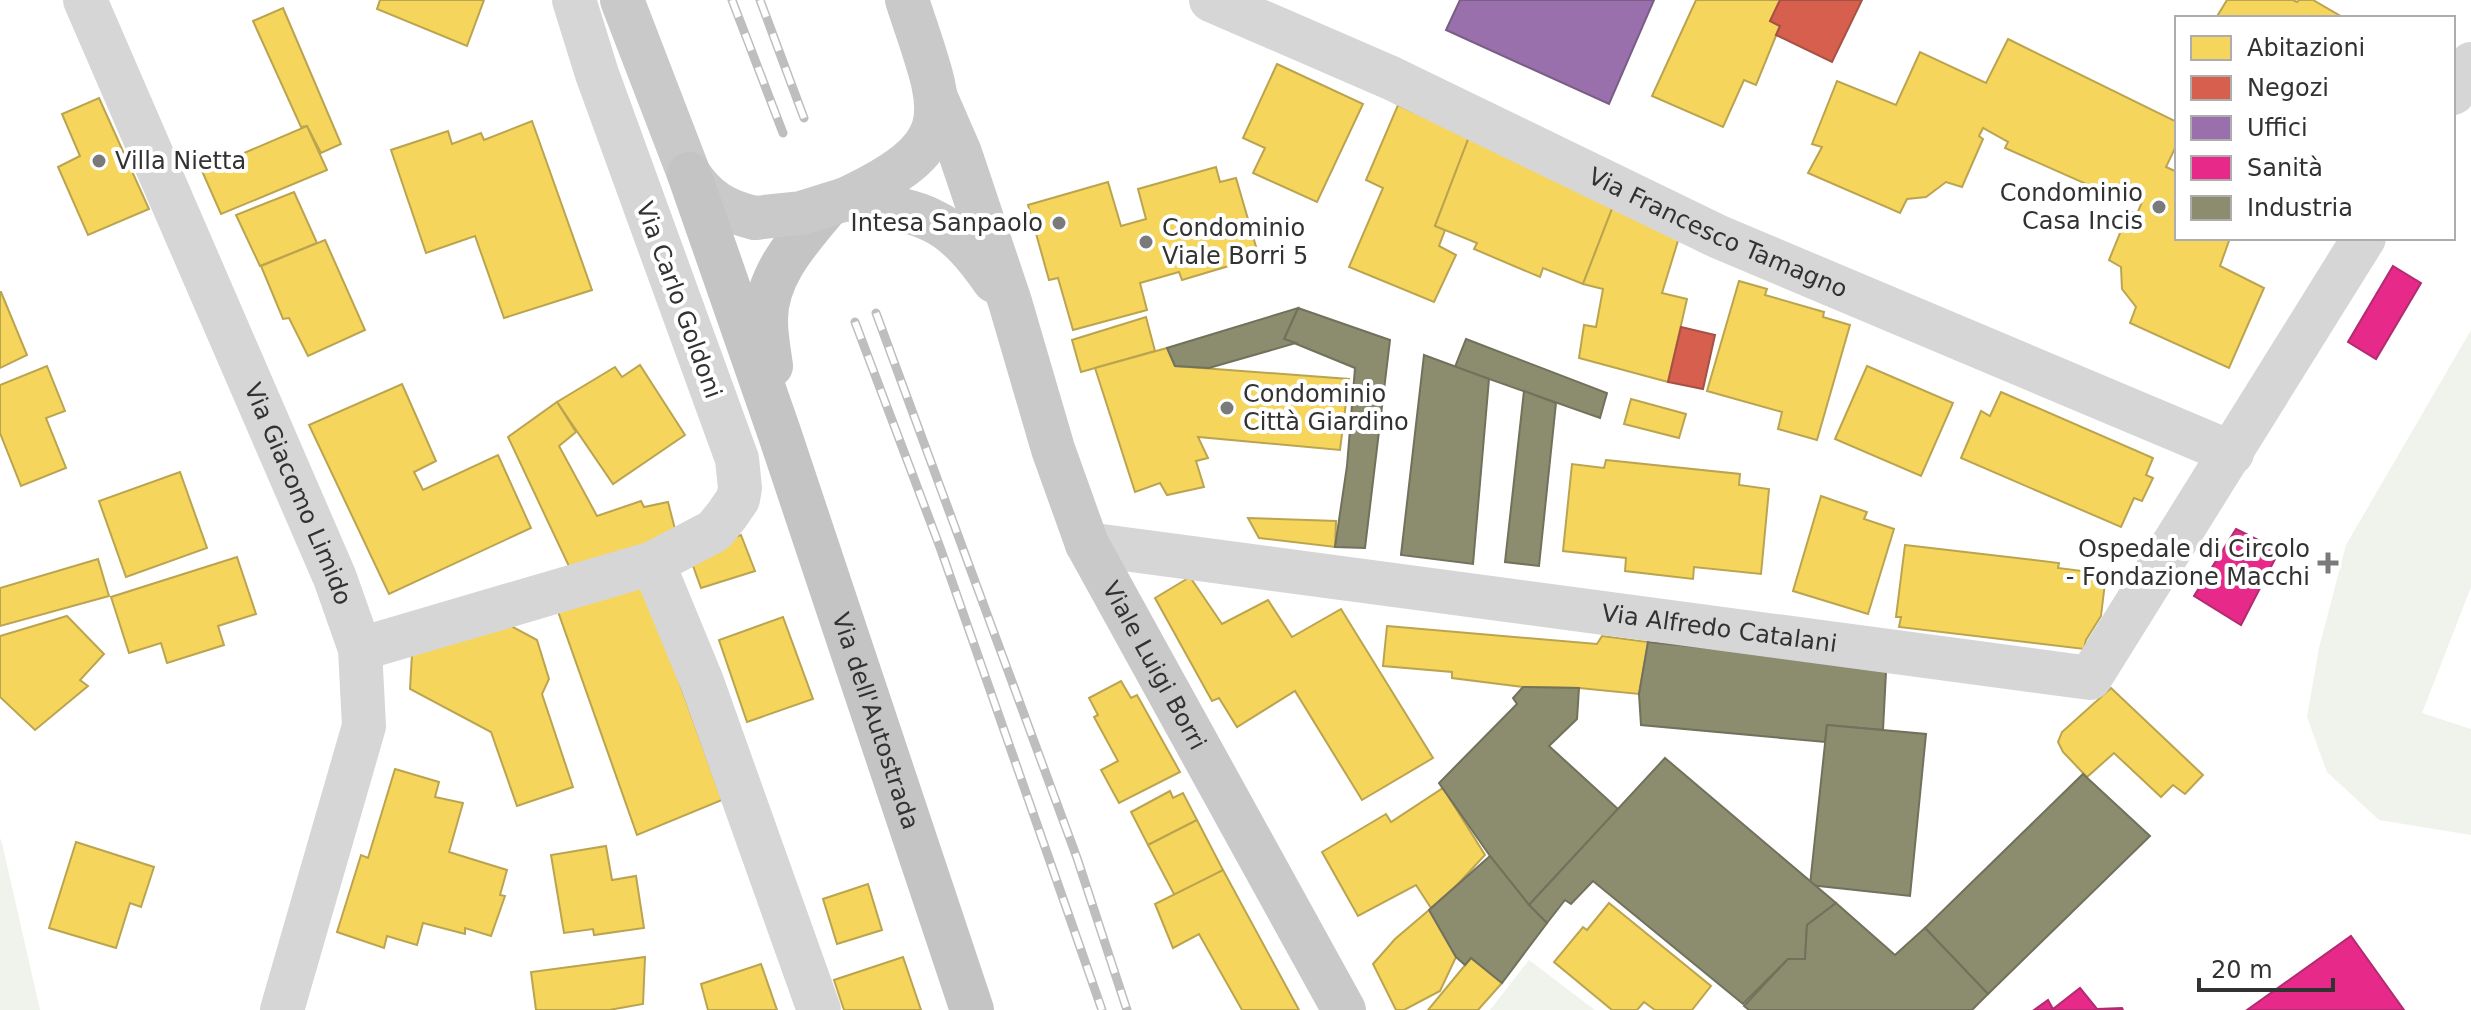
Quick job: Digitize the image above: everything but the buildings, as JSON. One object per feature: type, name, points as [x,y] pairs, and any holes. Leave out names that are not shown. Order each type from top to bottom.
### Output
[{"type":"highway","points":[[689,174],[779,432]]},
{"type":"highway","points":[[779,432],[766,319],[769,297],[788,254],[837,202]]},
{"type":"highway","name":"Via dell'Autostrada","points":[[779,432],[972,1010]]},
{"type":"main road","points":[[622,0],[689,174],[701,193],[719,206],[755,218],[801,213],[837,202],[886,180],[924,149],[936,126],[937,100],[932,74],[907,0]]},
{"type":"main road","name":"Viale Luigi Borri","points":[[937,100],[960,153],[1010,302],[1053,449],[1087,544],[1344,1010]]},
{"type":"main road","name":"Viale Luigi Borri","points":[[837,202],[931,220],[976,257],[1010,302]]},
{"type":"street","name":"Via Giacomo Limido","points":[[85,0],[335,578],[360,649],[364,726],[282,1010]]},
{"type":"street","name":"Via Carlo Goldoni","points":[[360,649],[653,563],[714,531],[738,499],[740,473],[597,74],[574,0]]},
{"type":"street","name":"Via Francesco Tamagno","points":[[1211,0],[1391,78],[1719,237],[2232,453]]},
{"type":"street","points":[[2455,90],[2471,64]]},
{"type":"street","points":[[2232,453],[2363,240]]},
{"type":"street","name":"Via Alfredo Catalani","points":[[1087,544],[2090,678],[2232,453]]},
{"type":"street","points":[[653,563],[713,711],[819,1010]]},
{"type":"shaded area","points":[[2471,330],[2471,587],[2422,713],[2471,729],[2471,835],[2379,820],[2327,772],[2307,717],[2319,648],[2346,545]]},
{"type":"shaded area","points":[[0,838],[2,843],[40,1010],[0,1010]]},
{"type":"shaded area","points":[[1529,960],[1595,1010],[1490,1010]]},
{"type":"railway","points":[[732,0],[783,133]]},
{"type":"railway","points":[[760,0],[804,118]]},
{"type":"railway","points":[[876,313],[1077,858],[1127,1010]]},
{"type":"railway","points":[[855,322],[941,550],[1102,1010]]},
{"type":"place","name":"Villa Nietta","points":[[99,161]]},
{"type":"place","name":"Condominio Casa Incis","points":[[2159,207]]},
{"type":"place","name":"Intesa Sanpaolo","points":[[1059,223]]},
{"type":"place","name":"Condominio Viale Borri 5","points":[[1146,242]]},
{"type":"place","name":"Condominio Città Giardino","points":[[1227,408]]},
{"type":"place","name":"Ospedale di Circolo - Fondazione Macchi","points":[[2328,563]]}]
